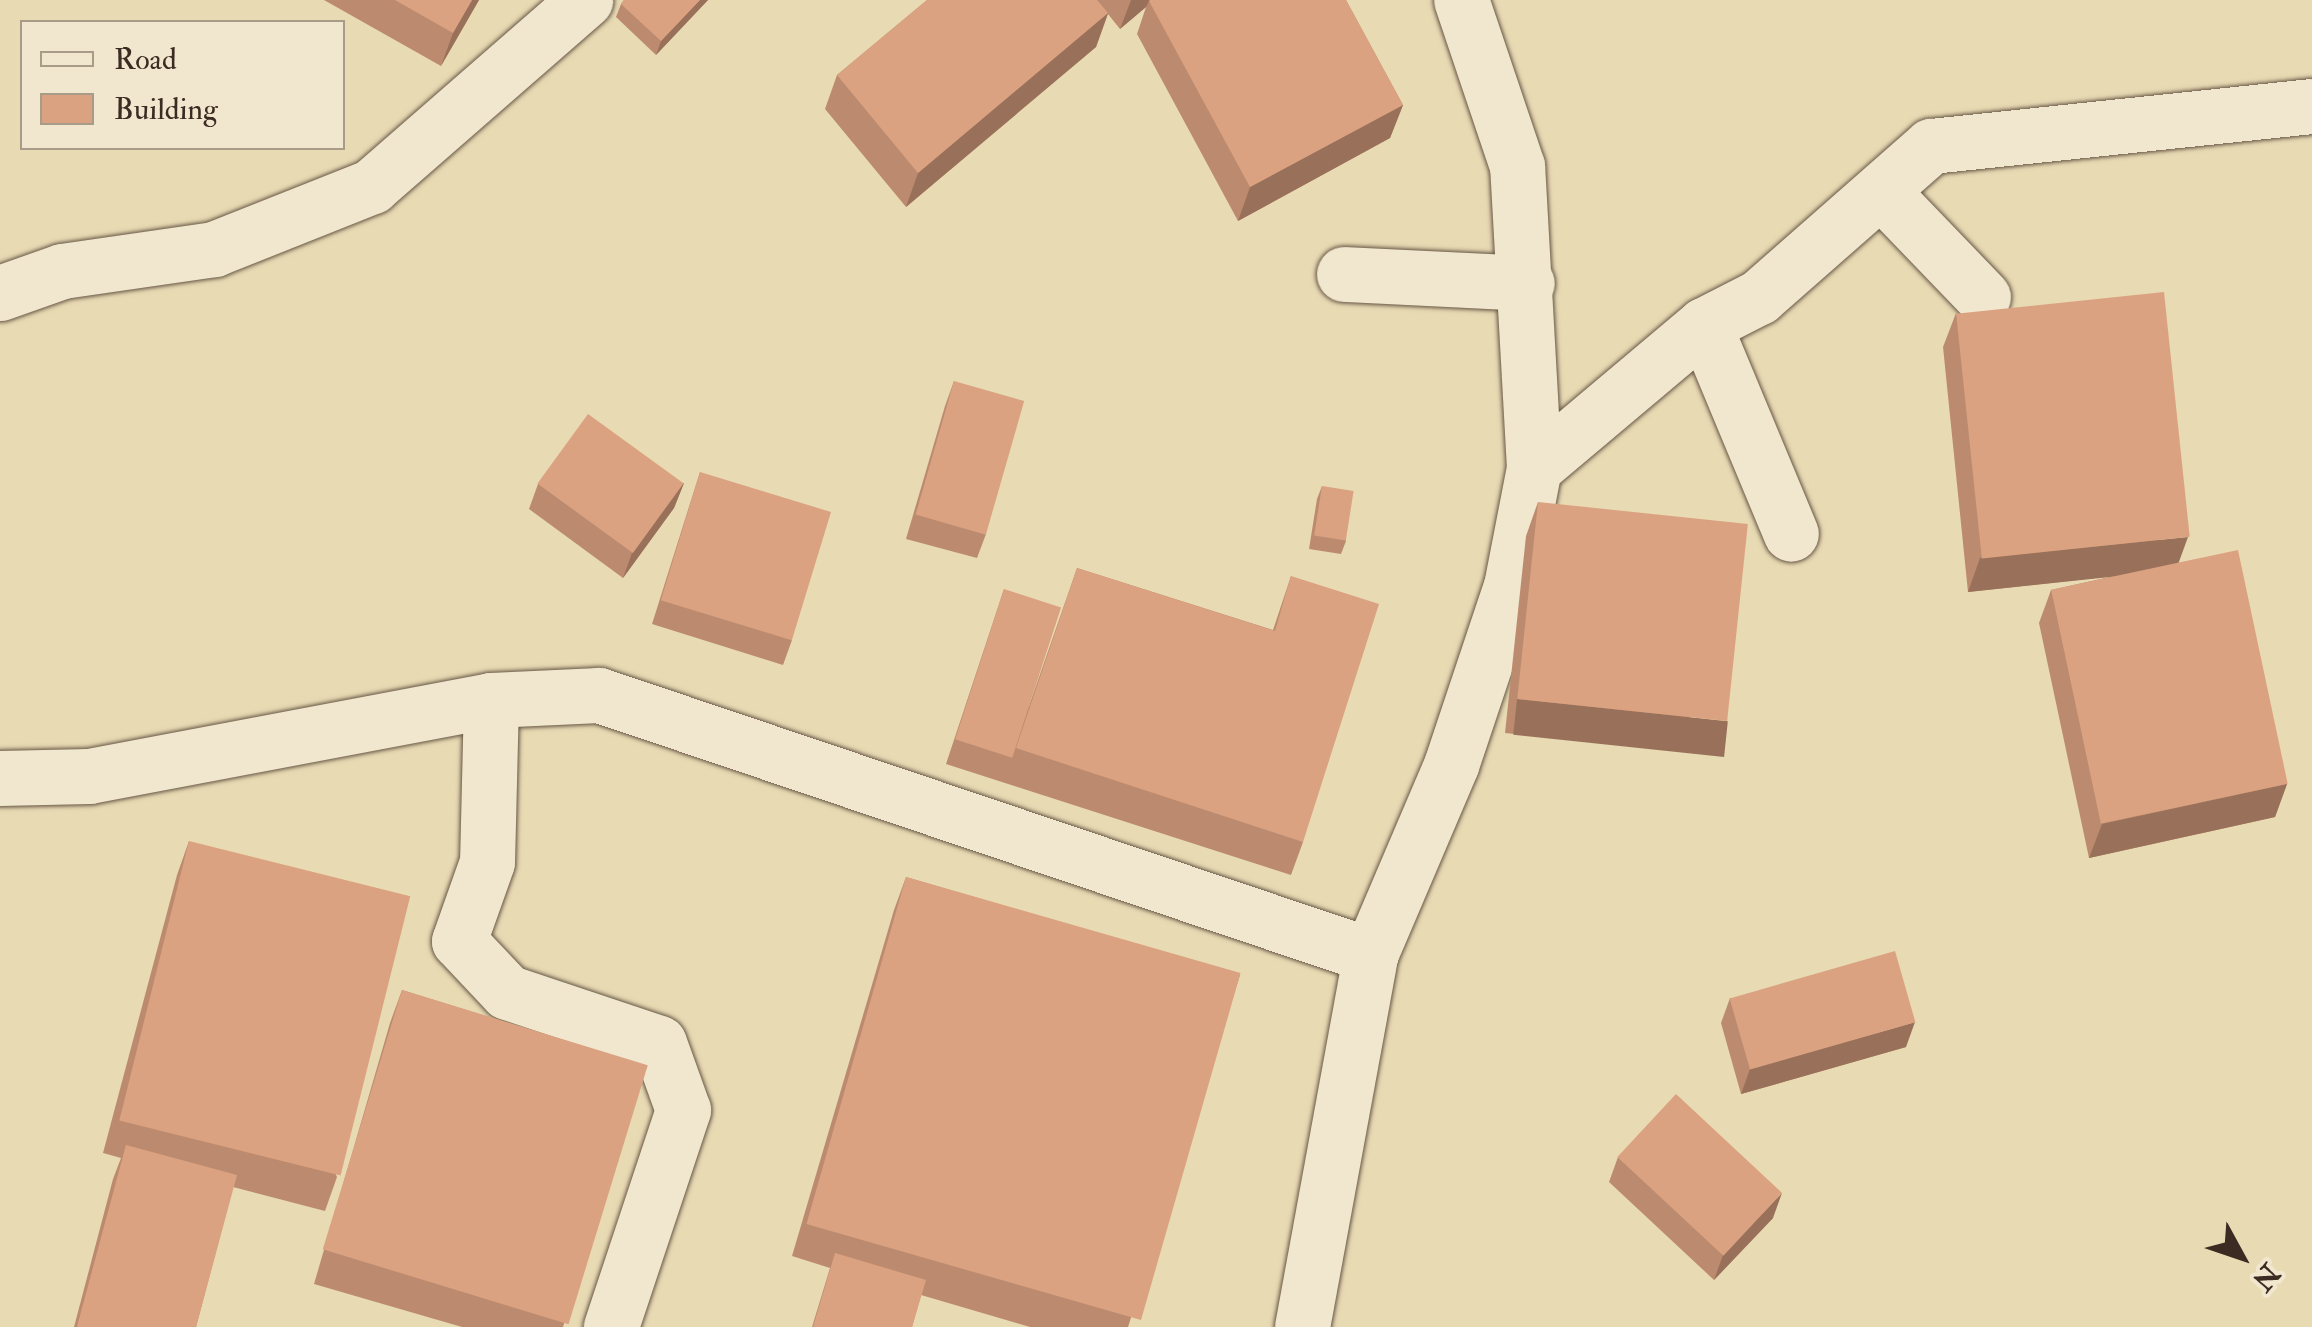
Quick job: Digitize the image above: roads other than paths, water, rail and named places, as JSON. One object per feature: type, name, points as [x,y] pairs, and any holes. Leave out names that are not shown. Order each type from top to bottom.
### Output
[{"type":"street","points":[[0,293],[62,271],[214,249],[372,186],[584,0]]},
{"type":"street","points":[[1302,1327],[1370,955],[1493,640],[1534,468],[1527,282],[1516,166],[1461,0]]},
{"type":"street","points":[[1534,468],[1704,325],[1759,296],[1931,146],[2312,106]]},
{"type":"street","points":[[1881,191],[1984,297]]},
{"type":"street","points":[[1344,274],[1527,282]]},
{"type":"street","points":[[1704,325],[1792,534]]},
{"type":"street","points":[[0,778],[89,776],[491,700],[599,695],[1370,955]]},
{"type":"street","points":[[491,700],[487,862],[460,940],[507,992],[659,1043],[683,1110],[612,1327]]}]
